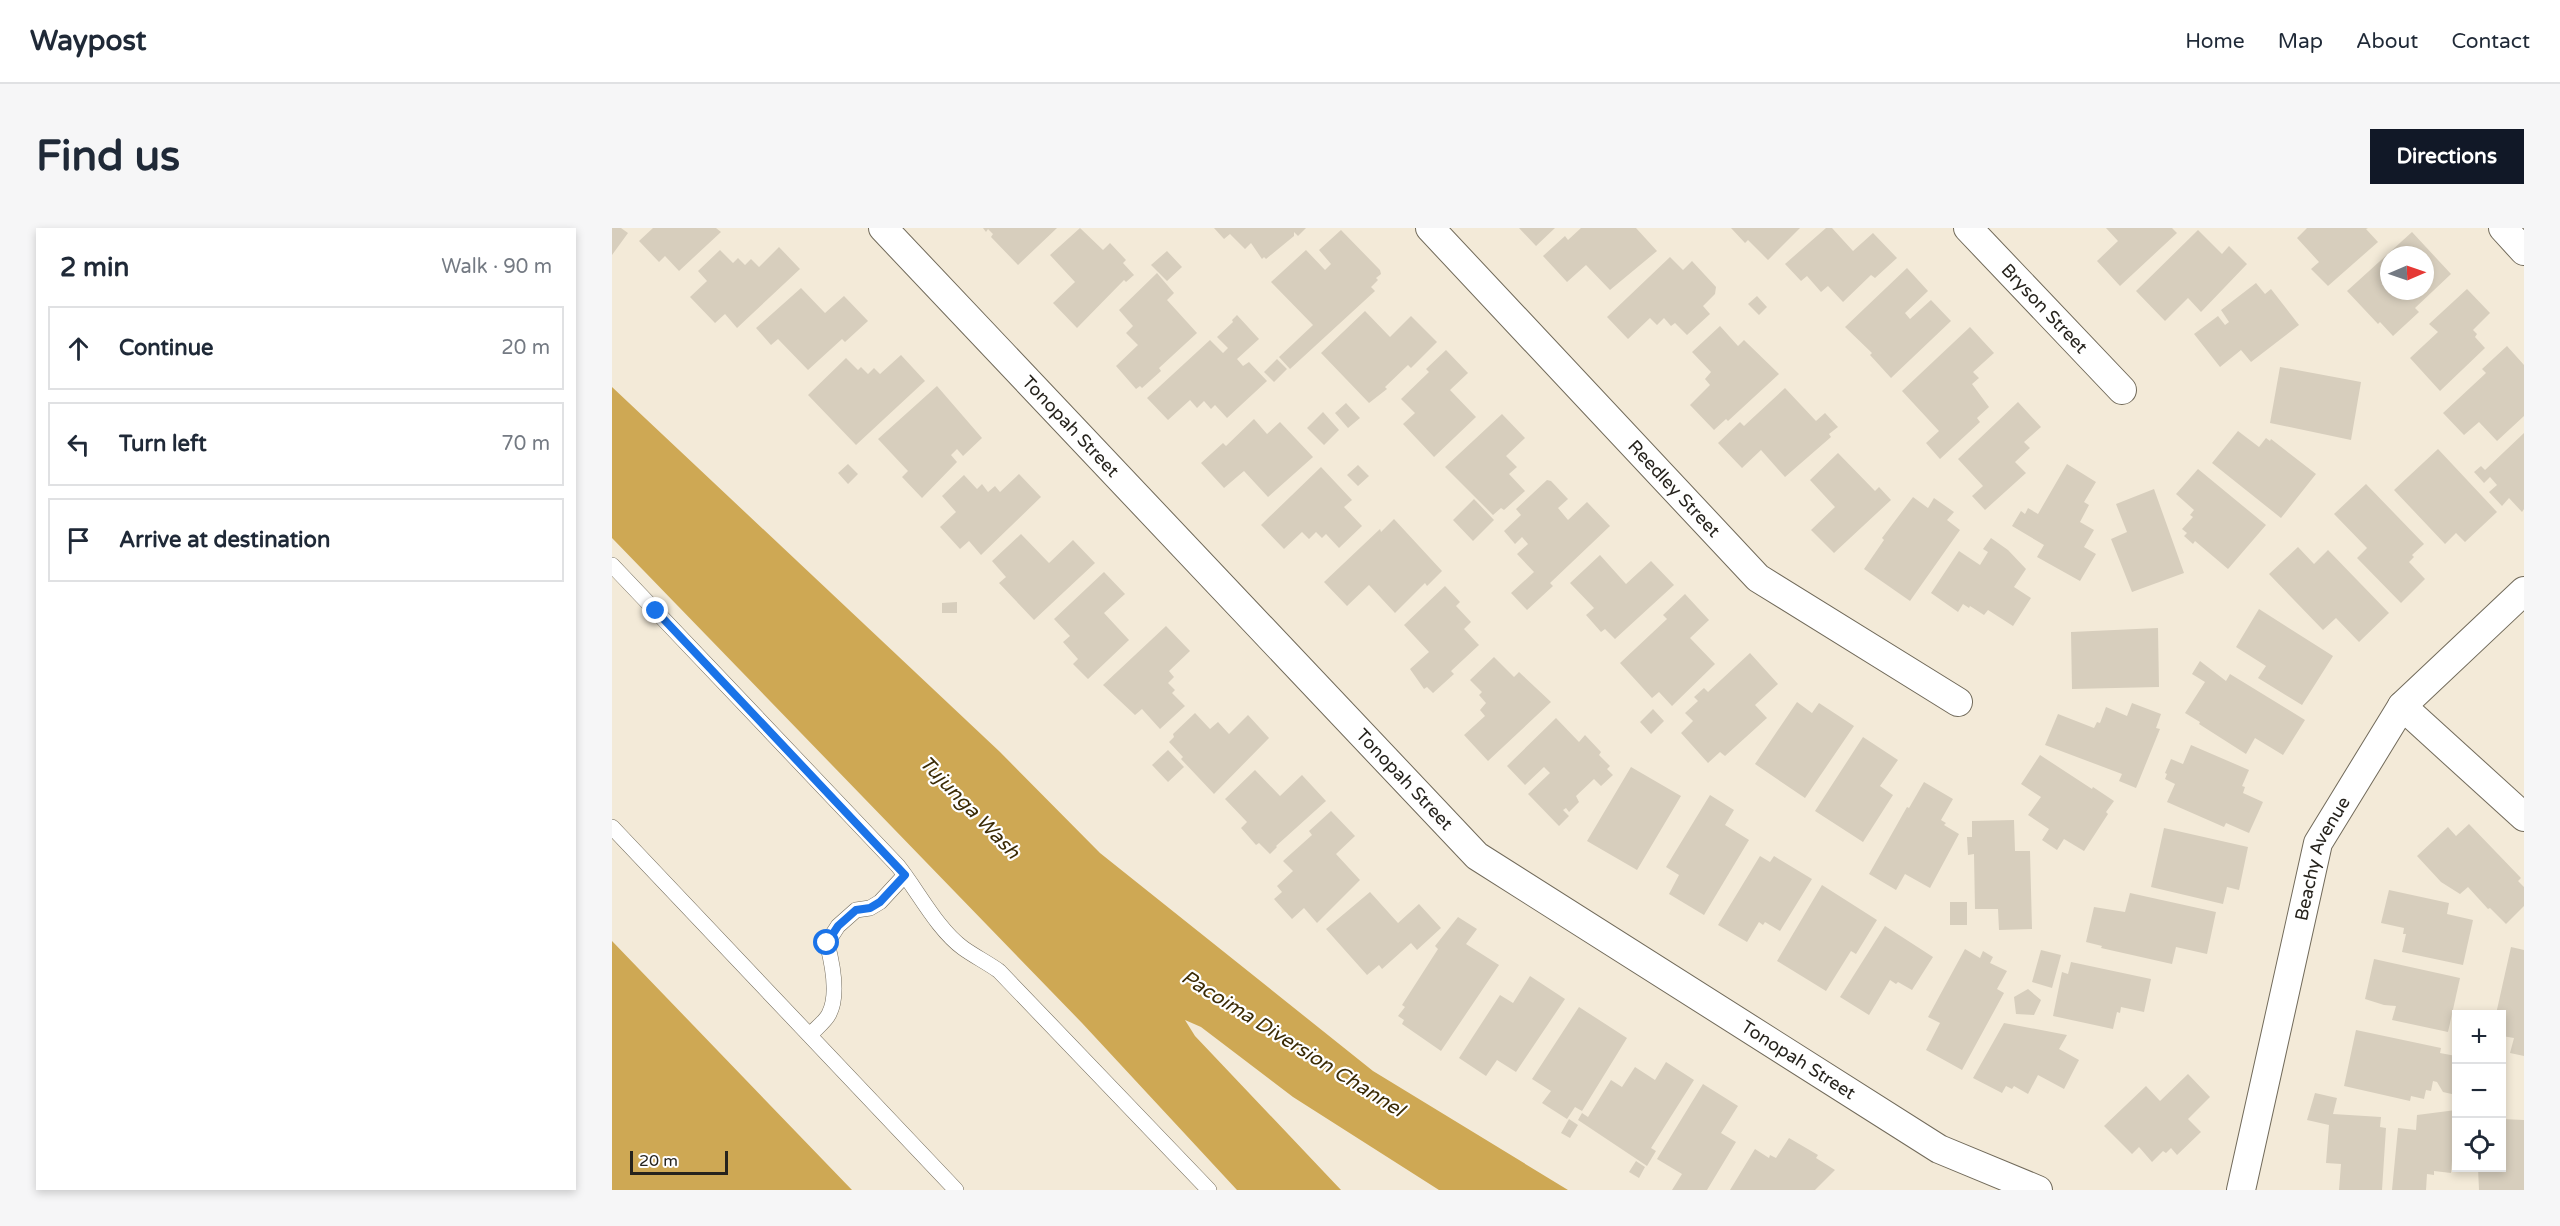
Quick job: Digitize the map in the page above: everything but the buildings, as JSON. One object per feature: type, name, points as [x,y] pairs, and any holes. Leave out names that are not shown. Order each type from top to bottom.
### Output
[{"type":"street","name":"Tonopah Street","points":[[883,228],[1477,856],[1939,1149],[2038,1190]]},
{"type":"street","name":"Reedley Street","points":[[1430,228],[1758,578],[1958,702]]},
{"type":"street","name":"Bryson Street","points":[[1968,228],[2122,390]]},
{"type":"street","points":[[2503,228],[2524,251]]},
{"type":"street","name":"Beachy Avenue","points":[[2241,1190],[2318,843],[2402,706],[2524,591]]},
{"type":"street","points":[[2402,706],[2524,817]]},
{"type":"lane","points":[[612,566],[905,875],[926,908],[962,948],[999,971],[1209,1190]]},
{"type":"lane","points":[[612,827],[956,1190]]},
{"type":"lane","points":[[810,1035],[829,1014],[834,989],[827,943],[838,926],[856,910],[870,908],[880,902],[905,875]]},
{"type":"water","points":[[612,387],[1000,752],[1100,853],[1373,1071],[1568,1190],[1439,1190],[1293,1097],[1201,1027],[1185,1020],[1195,1036],[1341,1190],[1237,1190],[1082,1023],[612,538]]},
{"type":"water","points":[[612,941],[852,1190],[612,1190]]},
{"type":"route","points":[[656,611],[905,875],[880,902],[870,908],[856,910],[838,926],[827,943]]},
{"type":"water label","name":"Tujunga Wash","points":[[970,807]]},
{"type":"water label","name":"Pacoima Diversion Channel","points":[[1293,1043]]}]
